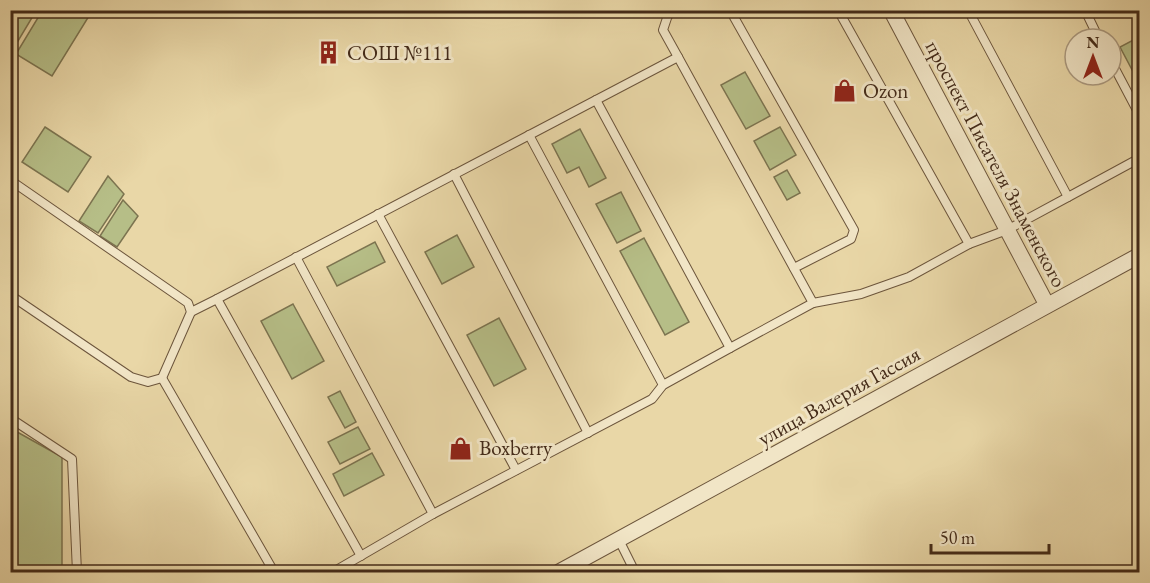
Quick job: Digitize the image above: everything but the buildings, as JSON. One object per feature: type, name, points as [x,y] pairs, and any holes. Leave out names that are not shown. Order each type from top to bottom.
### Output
[{"type":"street","name":"проспект Писателя Знаменского","points":[[891,10],[1047,305]]},
{"type":"street","name":"улица Валерия Гассия","points":[[558,573],[1140,255]]},
{"type":"lane","points":[[678,10],[668,15],[663,30],[813,303]]},
{"type":"lane","points":[[730,10],[854,230],[851,239],[794,268]]},
{"type":"lane","points":[[838,10],[969,244]]},
{"type":"lane","points":[[968,10],[1068,197]]},
{"type":"lane","points":[[1085,10],[1093,27]]},
{"type":"lane","points":[[162,378],[191,312],[678,57]]},
{"type":"lane","points":[[1123,84],[1140,116]]},
{"type":"lane","points":[[596,100],[730,348]]},
{"type":"lane","points":[[529,135],[663,385]]},
{"type":"lane","points":[[333,573],[433,514],[652,399],[663,385],[813,303],[861,294],[909,277],[969,244],[1007,230],[1140,158]]},
{"type":"lane","points":[[454,174],[588,433]]},
{"type":"lane","points":[[10,180],[188,303],[191,312]]},
{"type":"lane","points":[[378,214],[516,470]]},
{"type":"lane","points":[[297,257],[433,514]]},
{"type":"lane","points":[[10,295],[130,377],[148,382],[162,378]]},
{"type":"lane","points":[[217,298],[361,556]]},
{"type":"lane","points":[[162,378],[274,573]]},
{"type":"lane","points":[[10,418],[72,459],[77,573]]},
{"type":"lane","points":[[619,540],[635,573]]},
{"type":"green space","points":[[10,11],[36,11],[12,51],[10,51]]},
{"type":"green space","points":[[42,11],[81,11],[89,16],[52,76],[16,54]]},
{"type":"green space","points":[[1139,37],[1139,83],[1123,53],[1123,45]]},
{"type":"green space","points":[[745,72],[770,116],[746,129],[721,85]]},
{"type":"green space","points":[[45,127],[91,157],[68,192],[22,162]]},
{"type":"green space","points":[[780,127],[796,155],[770,170],[754,141]]},
{"type":"green space","points":[[580,129],[606,178],[589,187],[579,167],[567,173],[552,144]]},
{"type":"green space","points":[[787,170],[800,193],[787,200],[774,177]]},
{"type":"green space","points":[[108,176],[124,194],[98,233],[79,221]]},
{"type":"green space","points":[[621,192],[641,231],[617,243],[596,204]]},
{"type":"green space","points":[[123,200],[138,216],[117,247],[100,236]]},
{"type":"green space","points":[[457,235],[474,267],[442,284],[425,252]]},
{"type":"green space","points":[[644,238],[689,322],[665,335],[620,251]]},
{"type":"green space","points":[[375,242],[385,262],[337,286],[327,267]]},
{"type":"green space","points":[[293,304],[324,361],[292,379],[261,321]]},
{"type":"green space","points":[[499,318],[526,369],[494,386],[467,335]]},
{"type":"green space","points":[[340,391],[356,422],[345,428],[328,397]]},
{"type":"green space","points":[[358,427],[370,449],[340,464],[328,442]]},
{"type":"green space","points":[[10,428],[62,457],[62,572],[11,572]]},
{"type":"green space","points":[[372,453],[384,475],[344,496],[333,474]]},
{"type":"place","name":"СОШ №111","points":[[329,53]]},
{"type":"place","name":"Ozon","points":[[845,91]]},
{"type":"place","name":"Boxberry","points":[[461,448]]}]
